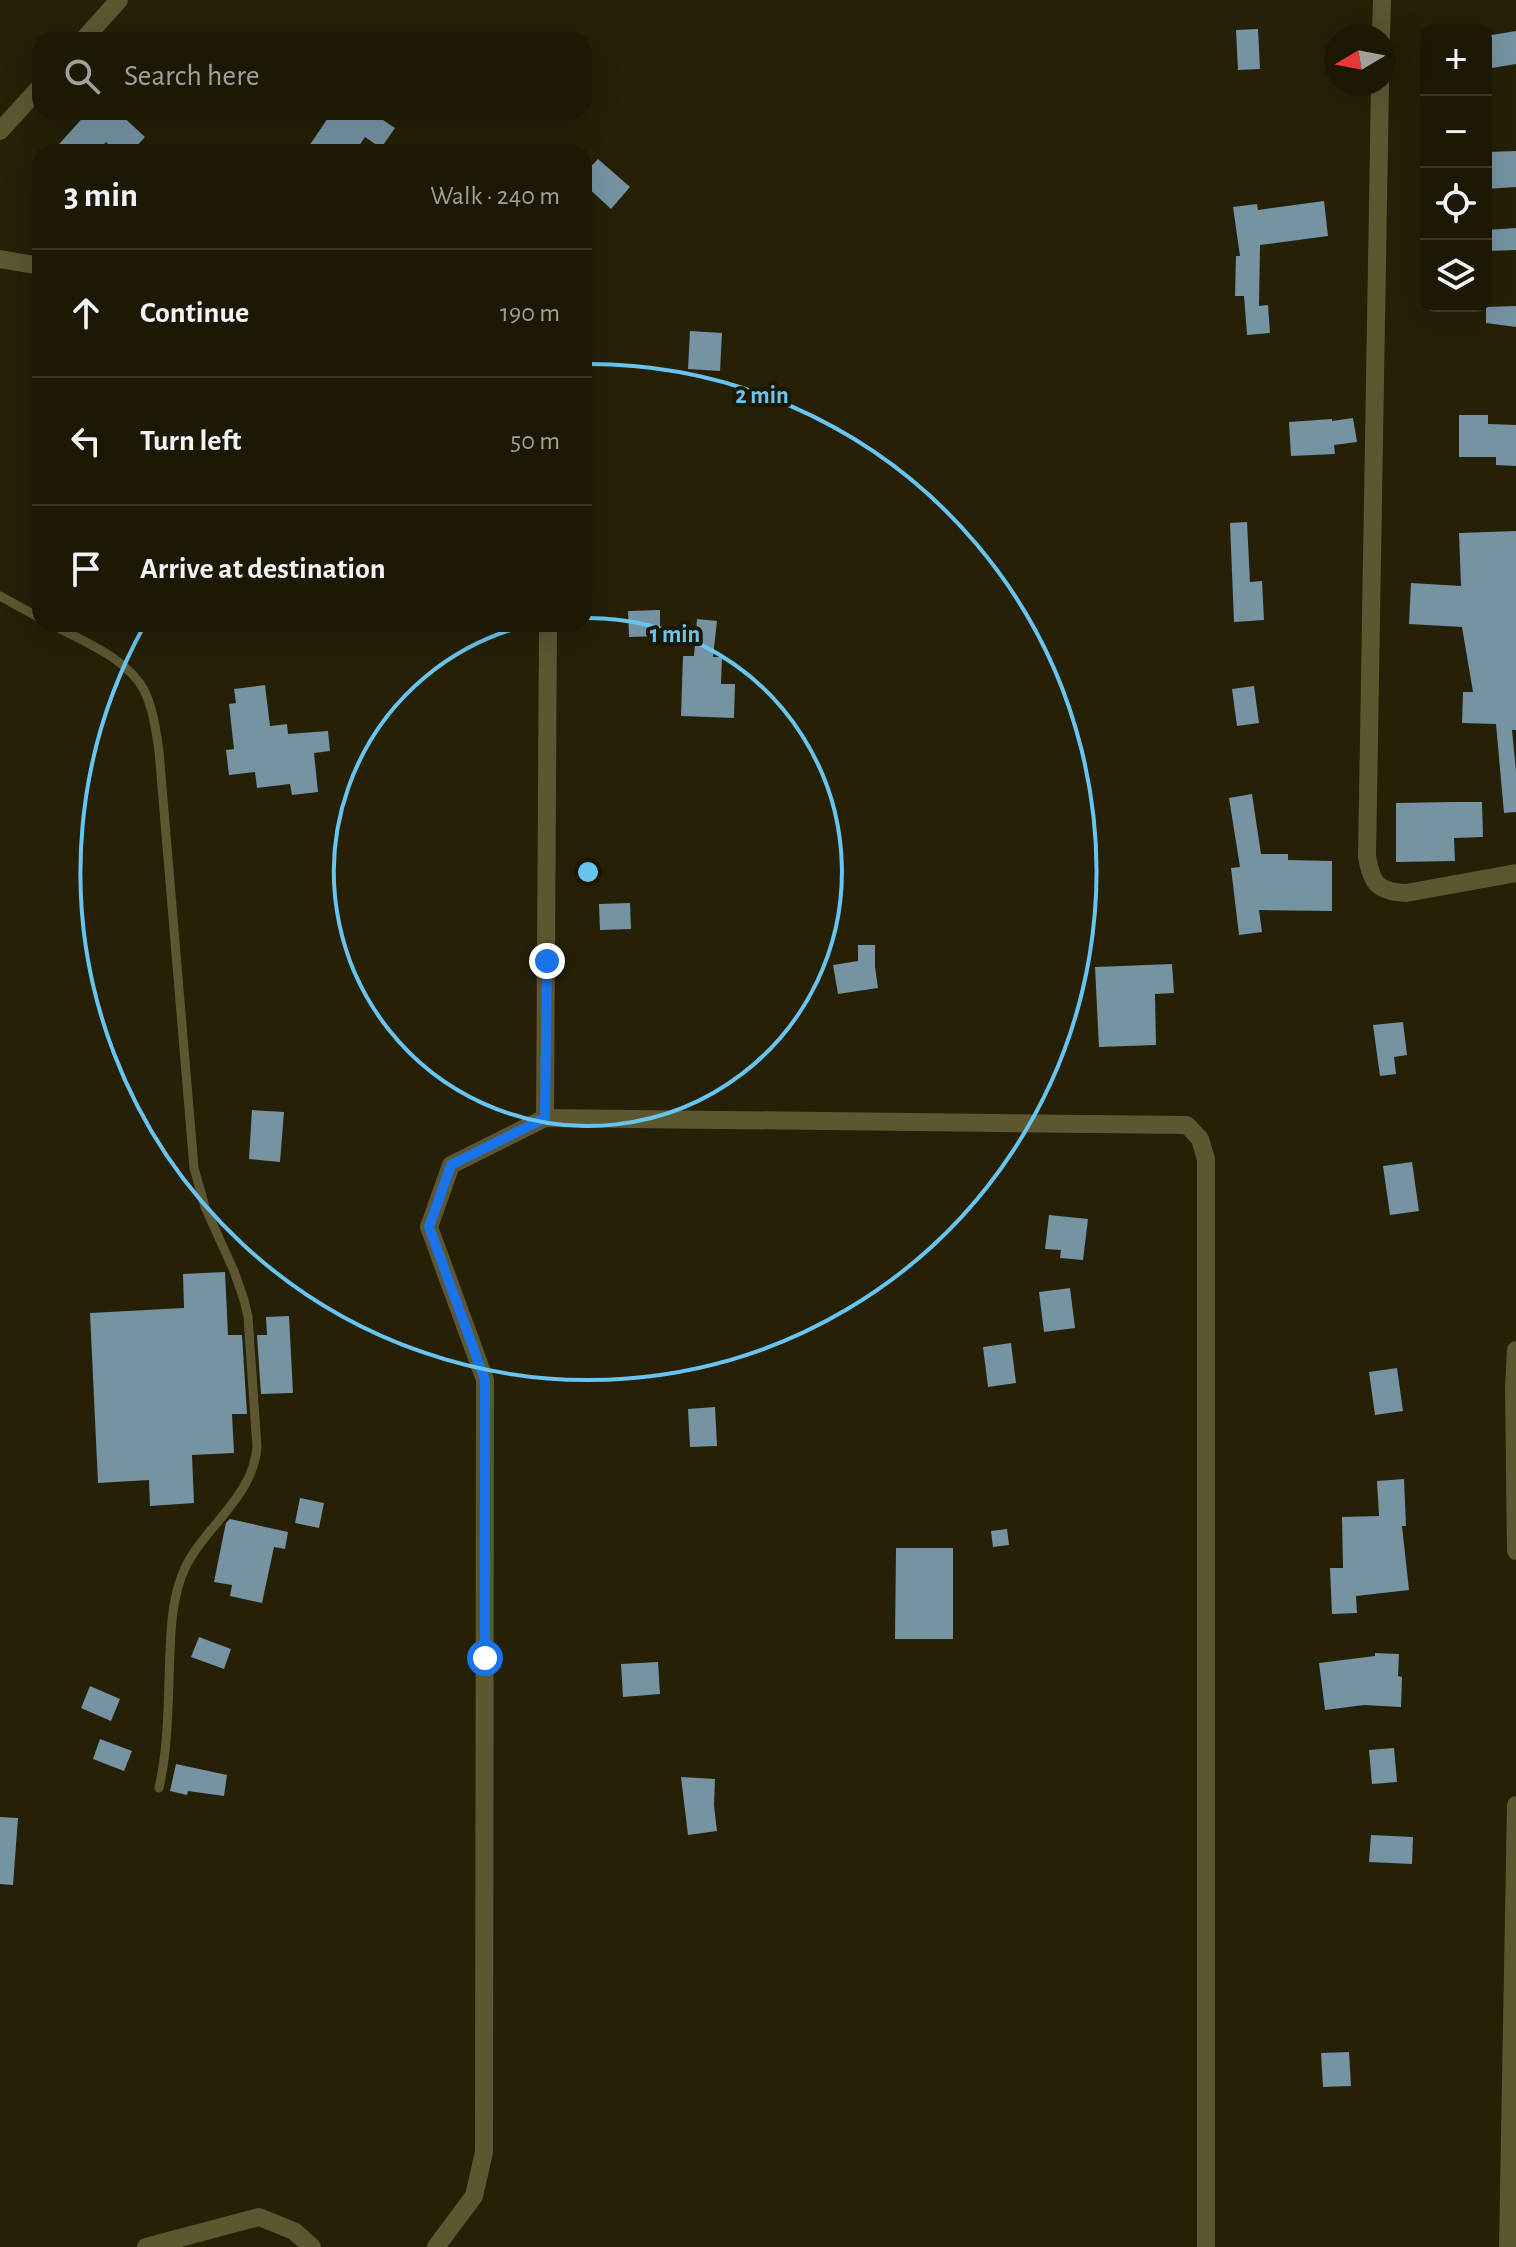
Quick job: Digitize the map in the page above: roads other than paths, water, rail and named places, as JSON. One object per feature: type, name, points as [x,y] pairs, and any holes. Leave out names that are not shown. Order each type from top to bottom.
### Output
[{"type":"street","points":[[90,32],[119,0]]},
{"type":"street","points":[[1381,24],[1382,0]]},
{"type":"street","points":[[0,131],[32,96]]},
{"type":"street","points":[[1380,96],[1367,856],[1370,873],[1378,886],[1390,892],[1406,893],[1516,873]]},
{"type":"street","points":[[0,259],[32,265]]},
{"type":"street","points":[[545,1118],[548,632]]},
{"type":"street","points":[[436,2247],[474,2196],[484,2152],[485,1380],[429,1227],[451,1165],[545,1118],[1187,1125],[1200,1139],[1206,1159],[1206,2247]]},
{"type":"street","points":[[1516,1350],[1516,1551]]},
{"type":"street","points":[[1508,2247],[1516,1805]]},
{"type":"street","points":[[146,2247],[259,2217],[294,2231],[312,2247]]},
{"type":"lane","points":[[0,596],[32,614]]},
{"type":"lane","points":[[66,632],[122,665],[144,690],[149,705],[159,751],[194,1168],[205,1207],[241,1288],[248,1317],[256,1463],[240,1494],[196,1549],[184,1569],[176,1594],[171,1621],[165,1747],[159,1788]]}]
